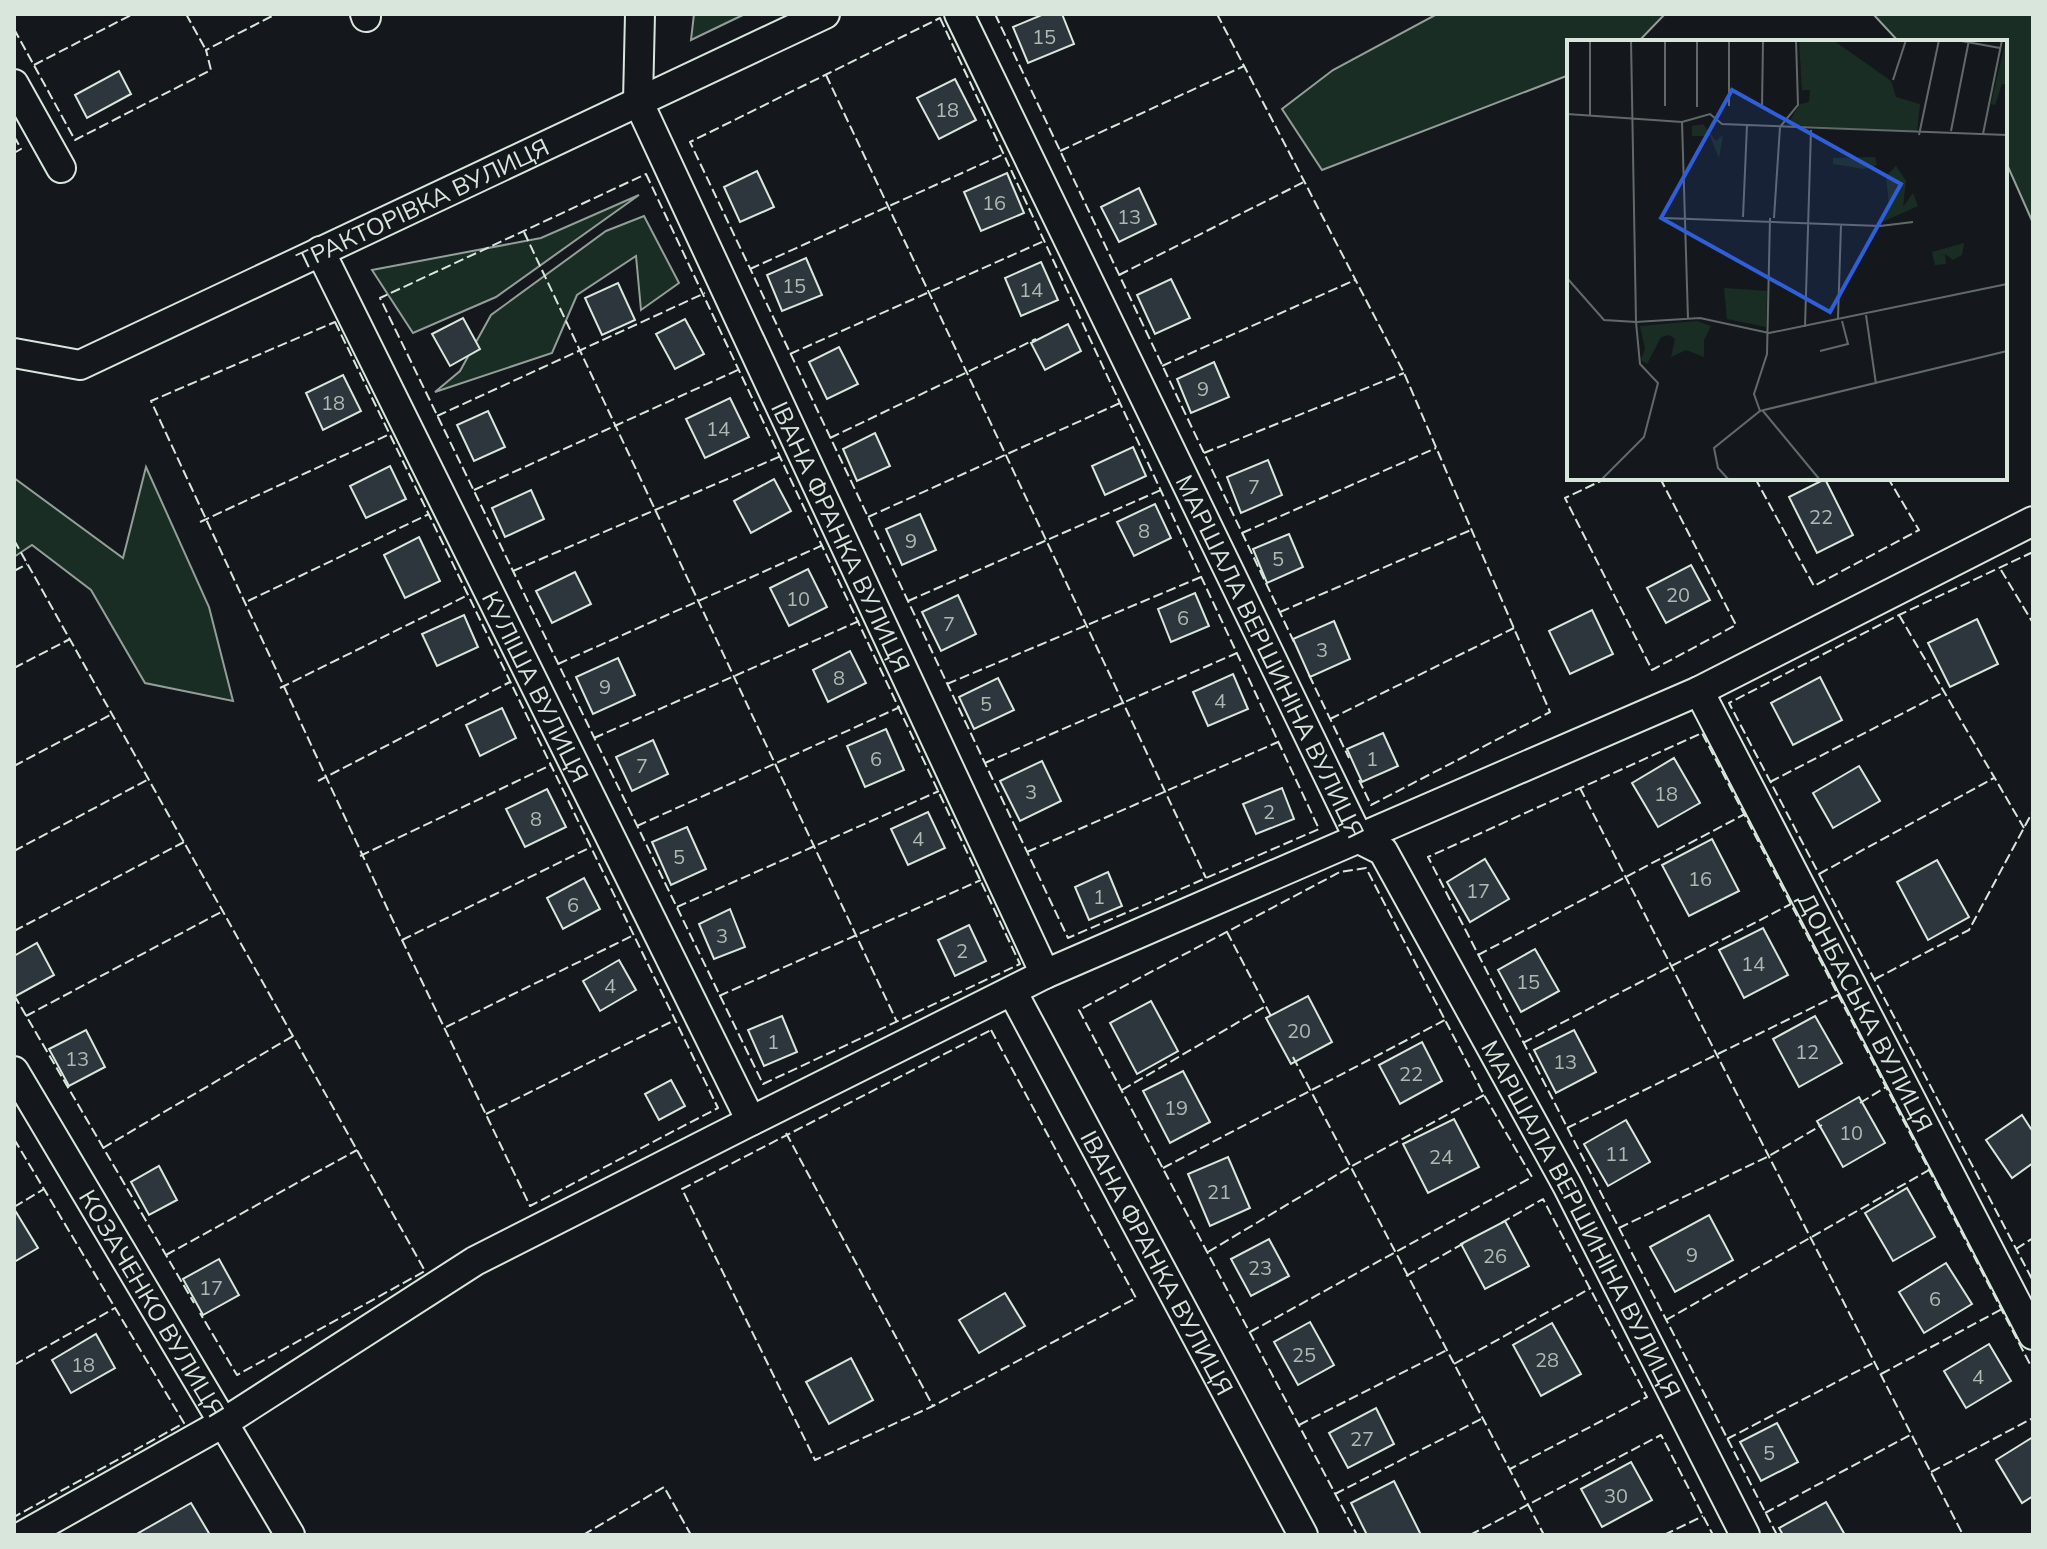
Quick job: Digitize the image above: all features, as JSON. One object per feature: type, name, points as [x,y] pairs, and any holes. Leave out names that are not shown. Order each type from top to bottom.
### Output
[{"type":"street","points":[[638,101],[640,14]]},
{"type":"street","name":"ТРАКТОРІВКА ВУЛИЦЯ","points":[[14,353],[80,365],[825,14]]},
{"type":"street","name":"МАРШАЛА ВЕРШИНІНА ВУЛИЦЯ","points":[[959,14],[1359,839],[1383,851],[1391,865],[1567,1185],[1745,1535]]},
{"type":"street","points":[[14,84],[61,168]]},
{"type":"street","name":"ІВАНА ФРАНКА ВУЛИЦЯ","points":[[638,101],[1045,974]]},
{"type":"street","name":"КУЛІША ВУЛИЦЯ","points":[[320,251],[751,1121]]},
{"type":"street","points":[[24,1535],[223,1423],[475,1261],[751,1121],[1045,974],[1699,691],[2033,521]]},
{"type":"street","name":"ДОНБАСЬКА ВУЛИЦЯ","points":[[1699,691],[2033,1335]]},
{"type":"street","name":"ІВАНА ФРАНКА ВУЛИЦЯ","points":[[1012,991],[1303,1535]]},
{"type":"street","name":"КОЗАЧЕНКО ВУЛИЦЯ","points":[[14,1071],[290,1535]]},
{"type":"green space","points":[[694,14],[745,14],[691,40]]},
{"type":"green space","points":[[1437,14],[1665,14],[1640,40],[1567,40],[1567,76],[1322,170],[1282,109],[1333,70]]},
{"type":"green space","points":[[1873,14],[2033,14],[2033,223],[2007,164],[2007,40],[1897,40]]},
{"type":"green space","points":[[639,195],[496,297],[413,333],[372,270],[541,238]]},
{"type":"green space","points":[[644,216],[679,283],[641,310],[636,256],[577,295],[552,353],[435,392],[460,371],[491,315],[606,231]]},
{"type":"green space","points":[[146,467],[209,607],[233,701],[145,683],[91,590],[32,545],[14,557],[14,478],[123,558]]},
{"type":"building","points":[[1044,14],[1062,14],[1074,44],[1028,63],[1013,27]]},
{"type":"building","points":[[119,71],[131,94],[87,118],[75,95]]},
{"type":"building","points":[[955,79],[976,120],[939,139],[917,98]]},
{"type":"building","points":[[757,171],[774,207],[740,222],[724,187]]},
{"type":"building","points":[[1007,173],[1024,213],[981,231],[964,192]]},
{"type":"building","points":[[1139,188],[1156,224],[1119,242],[1101,207]]},
{"type":"building","points":[[806,258],[822,295],[782,311],[767,275]]},
{"type":"building","points":[[1041,262],[1058,300],[1021,316],[1005,278]]},
{"type":"building","points":[[1171,279],[1190,318],[1155,334],[1137,295]]},
{"type":"building","points":[[618,283],[635,320],[602,335],[585,298]]},
{"type":"building","points":[[463,318],[480,349],[450,366],[432,334]]},
{"type":"building","points":[[685,319],[704,354],[675,369],[656,334]]},
{"type":"building","points":[[1068,324],[1081,351],[1045,370],[1031,343]]},
{"type":"building","points":[[839,347],[858,384],[827,399],[809,362]]},
{"type":"building","points":[[1214,362],[1229,397],[1191,413],[1177,379]]},
{"type":"building","points":[[343,375],[361,411],[323,430],[306,393]]},
{"type":"building","points":[[730,398],[749,437],[705,458],[686,419]]},
{"type":"building","points":[[488,411],[505,447],[474,461],[457,425]]},
{"type":"building","points":[[875,433],[890,466],[857,481],[843,449]]},
{"type":"building","points":[[1133,447],[1146,476],[1105,495],[1092,466]]},
{"type":"building","points":[[1268,460],[1282,495],[1241,513],[1227,477]]},
{"type":"building","points":[[390,466],[406,499],[366,518],[350,486]]},
{"type":"building","points":[[774,479],[791,511],[751,533],[734,501]]},
{"type":"building","points":[[1826,480],[1853,535],[1817,553],[1789,497]]},
{"type":"building","points":[[531,490],[544,519],[505,537],[492,508]]},
{"type":"building","points":[[1155,504],[1171,538],[1134,556],[1117,522]]},
{"type":"building","points":[[920,514],[936,550],[902,565],[886,529]]},
{"type":"building","points":[[1289,534],[1303,567],[1267,583],[1253,549]]},
{"type":"building","points":[[419,537],[440,581],[405,598],[384,555]]},
{"type":"building","points":[[1691,565],[1710,600],[1666,623],[1647,588]]},
{"type":"building","points":[[808,569],[827,607],[789,626],[770,588]]},
{"type":"building","points":[[575,572],[591,604],[552,623],[536,591]]},
{"type":"building","points":[[1195,593],[1209,626],[1171,642],[1158,609]]},
{"type":"building","points":[[958,595],[976,634],[941,651],[922,612]]},
{"type":"building","points":[[1592,610],[1613,654],[1570,674],[1549,631]]},
{"type":"building","points":[[464,615],[478,647],[437,666],[422,634]]},
{"type":"building","points":[[1977,619],[1998,664],[1950,687],[1928,643]]},
{"type":"building","points":[[1334,621],[1350,659],[1310,677],[1293,639]]},
{"type":"building","points":[[850,651],[866,683],[828,702],[813,670]]},
{"type":"building","points":[[618,658],[635,695],[593,714],[576,677]]},
{"type":"building","points":[[1233,674],[1248,709],[1208,726],[1193,692]]},
{"type":"building","points":[[1820,677],[1842,720],[1793,745],[1771,703]]},
{"type":"building","points":[[998,678],[1014,710],[974,729],[959,697]]},
{"type":"building","points":[[502,708],[516,738],[480,756],[466,725]]},
{"type":"building","points":[[886,729],[904,770],[865,787],[847,746]]},
{"type":"building","points":[[1383,733],[1398,766],[1362,782],[1347,749]]},
{"type":"building","points":[[653,740],[668,774],[632,791],[616,757]]},
{"type":"building","points":[[1674,758],[1700,803],[1658,827],[1632,783]]},
{"type":"building","points":[[1042,761],[1061,801],[1020,821],[1000,781]]},
{"type":"building","points":[[1859,766],[1880,801],[1833,828],[1813,793]]},
{"type":"building","points":[[1282,788],[1294,819],[1256,834],[1243,804]]},
{"type":"building","points":[[547,789],[566,827],[525,847],[506,809]]},
{"type":"building","points":[[928,812],[945,848],[908,865],[891,829]]},
{"type":"building","points":[[687,827],[706,869],[671,885],[652,842]]},
{"type":"building","points":[[1712,839],[1739,891],[1689,916],[1662,865]]},
{"type":"building","points":[[1485,859],[1509,899],[1470,922],[1447,882]]},
{"type":"building","points":[[1937,860],[1969,917],[1928,940],[1897,882]]},
{"type":"building","points":[[1108,872],[1122,906],[1089,920],[1075,887]]},
{"type":"building","points":[[584,878],[600,909],[563,929],[547,898]]},
{"type":"building","points":[[730,909],[745,947],[714,959],[699,924]]},
{"type":"building","points":[[969,925],[986,961],[955,976],[938,940]]},
{"type":"building","points":[[1763,928],[1788,975],[1744,998],[1719,950]]},
{"type":"building","points":[[37,943],[54,975],[14,997],[14,956]]},
{"type":"building","points":[[1535,949],[1559,991],[1521,1012],[1498,970]]},
{"type":"building","points":[[619,960],[636,990],[600,1011],[583,981]]},
{"type":"building","points":[[1308,996],[1332,1042],[1291,1064],[1266,1018]]},
{"type":"building","points":[[1151,1001],[1178,1051],[1137,1074],[1110,1023]]},
{"type":"building","points":[[782,1016],[797,1052],[764,1066],[748,1030]]},
{"type":"building","points":[[1815,1016],[1842,1063],[1799,1087],[1773,1039]]},
{"type":"building","points":[[86,1030],[105,1067],[69,1086],[49,1049]]},
{"type":"building","points":[[1574,1030],[1596,1072],[1556,1093],[1534,1050]]},
{"type":"building","points":[[1422,1042],[1442,1081],[1400,1104],[1379,1065]]},
{"type":"building","points":[[1183,1071],[1210,1122],[1170,1143],[1143,1091]]},
{"type":"building","points":[[671,1080],[685,1106],[659,1120],[645,1094]]},
{"type":"building","points":[[1859,1097],[1885,1143],[1843,1167],[1817,1121]]},
{"type":"building","points":[[2022,1115],[2033,1132],[2033,1163],[2012,1178],[1986,1140]]},
{"type":"building","points":[[1454,1119],[1479,1167],[1428,1193],[1403,1144]]},
{"type":"building","points":[[1626,1120],[1650,1162],[1608,1186],[1584,1144]]},
{"type":"building","points":[[1228,1157],[1250,1208],[1210,1226],[1188,1174]]},
{"type":"building","points":[[159,1166],[177,1200],[149,1215],[131,1182]]},
{"type":"building","points":[[1907,1188],[1935,1237],[1893,1261],[1865,1213]]},
{"type":"building","points":[[14,1213],[38,1248],[14,1262]]},
{"type":"building","points":[[1709,1215],[1733,1260],[1675,1292],[1650,1247]]},
{"type":"building","points":[[1505,1221],[1529,1266],[1485,1289],[1461,1244]]},
{"type":"building","points":[[1269,1239],[1289,1276],[1251,1296],[1231,1259]]},
{"type":"building","points":[[219,1259],[239,1295],[203,1315],[183,1279]]},
{"type":"building","points":[[1946,1263],[1972,1304],[1924,1333],[1899,1292]]},
{"type":"building","points":[[1005,1293],[1025,1326],[979,1353],[959,1320]]},
{"type":"building","points":[[1310,1322],[1334,1365],[1298,1385],[1274,1342]]},
{"type":"building","points":[[1552,1323],[1581,1374],[1541,1396],[1513,1345]]},
{"type":"building","points":[[96,1334],[115,1368],[71,1393],[52,1360]]},
{"type":"building","points":[[1989,1344],[2011,1381],[1966,1408],[1944,1371]]},
{"type":"building","points":[[851,1358],[873,1400],[829,1424],[806,1382]]},
{"type":"building","points":[[1376,1408],[1394,1444],[1348,1468],[1329,1433]]},
{"type":"building","points":[[1777,1423],[1798,1462],[1761,1481],[1740,1442]]},
{"type":"building","points":[[2033,1437],[2033,1496],[2022,1503],[1996,1460]]},
{"type":"building","points":[[1631,1462],[1652,1500],[1602,1527],[1581,1489]]},
{"type":"building","points":[[1394,1481],[1421,1535],[1367,1535],[1351,1503]]},
{"type":"building","points":[[1826,1502],[1845,1535],[1783,1535],[1779,1528]]},
{"type":"building","points":[[191,1503],[210,1535],[135,1535]]},
{"type":"fence","points":[[34,65],[133,14]]},
{"type":"fence","points":[[186,14],[206,50]]},
{"type":"fence","points":[[14,29],[75,140],[211,70],[206,50],[276,14]]},
{"type":"fence","points":[[995,14],[1294,642]]},
{"type":"fence","points":[[1217,14],[1404,373],[1550,712],[1371,805],[1359,780]]},
{"type":"fence","points":[[940,18],[1319,829],[1068,938],[690,142],[940,18]]},
{"type":"fence","points":[[1060,151],[1244,66]]},
{"type":"fence","points":[[826,75],[1206,878]]},
{"type":"fence","points":[[14,136],[21,149],[14,153]]},
{"type":"fence","points":[[750,269],[1004,154]]},
{"type":"fence","points":[[646,174],[1020,964],[763,1084],[380,298],[646,174]]},
{"type":"fence","points":[[1119,275],[1304,182]]},
{"type":"fence","points":[[524,232],[897,1022]]},
{"type":"fence","points":[[790,354],[1044,241]]},
{"type":"fence","points":[[1162,366],[1355,280]]},
{"type":"fence","points":[[437,416],[705,293]]},
{"type":"fence","points":[[335,322],[718,1108],[530,1206],[402,940],[151,401],[335,322]]},
{"type":"fence","points":[[830,438],[1036,339]]},
{"type":"fence","points":[[474,490],[740,369]]},
{"type":"fence","points":[[1204,453],[1404,373]]},
{"type":"fence","points":[[868,517],[1120,403]]},
{"type":"fence","points":[[200,522],[390,434]]},
{"type":"fence","points":[[1242,533],[1436,448]]},
{"type":"fence","points":[[513,571],[781,456]]},
{"type":"fence","points":[[1603,480],[1565,498],[1652,670],[1736,625],[1661,480]]},
{"type":"fence","points":[[1756,480],[1814,586],[1919,530],[1889,480]]},
{"type":"fence","points":[[908,601],[1161,490]]},
{"type":"fence","points":[[248,601],[429,514]]},
{"type":"fence","points":[[1280,612],[1471,530]]},
{"type":"fence","points":[[14,540],[425,1271],[237,1375],[200,1313]]},
{"type":"fence","points":[[558,664],[823,545]]},
{"type":"fence","points":[[2033,552],[1899,615],[1729,703],[2033,1281]]},
{"type":"fence","points":[[14,571],[27,564]]},
{"type":"fence","points":[[2001,570],[2033,623]]},
{"type":"fence","points":[[947,684],[1201,577]]},
{"type":"fence","points":[[280,688],[468,595]]},
{"type":"fence","points":[[1899,615],[2024,828]]},
{"type":"fence","points":[[594,738],[859,621]]},
{"type":"fence","points":[[1330,719],[1514,628]]},
{"type":"fence","points":[[14,668],[70,639]]},
{"type":"fence","points":[[985,763],[1237,653]]},
{"type":"fence","points":[[1309,675],[1349,758]]},
{"type":"fence","points":[[318,781],[510,682]]},
{"type":"fence","points":[[1770,782],[1944,692]]},
{"type":"fence","points":[[637,826],[900,707]]},
{"type":"fence","points":[[14,766],[112,714]]},
{"type":"fence","points":[[1777,1535],[1428,857],[1702,733],[2033,1370]]},
{"type":"fence","points":[[1027,852],[1278,742]]},
{"type":"fence","points":[[360,856],[551,765]]},
{"type":"fence","points":[[1819,874],[1994,778]]},
{"type":"fence","points":[[14,851],[149,779]]},
{"type":"fence","points":[[1580,788],[1963,1535]]},
{"type":"fence","points":[[677,907],[939,791]]},
{"type":"fence","points":[[1875,979],[1969,930],[2033,811]]},
{"type":"fence","points":[[1478,955],[1745,814]]},
{"type":"fence","points":[[14,931],[184,842]]},
{"type":"fence","points":[[402,940],[591,847]]},
{"type":"fence","points":[[1250,1332],[1532,1177],[1484,1095],[1366,868],[1340,872],[1079,1010],[1357,1535]]},
{"type":"fence","points":[[719,996],[981,880]]},
{"type":"fence","points":[[1523,1043],[1791,904]]},
{"type":"fence","points":[[26,1016],[223,911]]},
{"type":"fence","points":[[1227,932],[1272,1018]]},
{"type":"fence","points":[[446,1027],[634,935]]},
{"type":"fence","points":[[14,995],[194,1303]]},
{"type":"fence","points":[[1567,1128],[1838,995]]},
{"type":"fence","points":[[1122,1090],[1266,1006]]},
{"type":"fence","points":[[486,1114],[675,1020]]},
{"type":"fence","points":[[1163,1168],[1445,1020]]},
{"type":"fence","points":[[991,1030],[1136,1298],[933,1406],[815,1460],[682,1189],[991,1030]]},
{"type":"fence","points":[[103,1148],[293,1036]]},
{"type":"fence","points":[[1293,1057],[1544,1535]]},
{"type":"fence","points":[[1860,1103],[1886,1087]]},
{"type":"fence","points":[[1208,1252],[1350,1167],[1484,1095]]},
{"type":"fence","points":[[1619,1228],[1769,1156],[1822,1125]]},
{"type":"fence","points":[[786,1133],[933,1406]]},
{"type":"fence","points":[[14,1139],[184,1423],[14,1517]]},
{"type":"fence","points":[[166,1255],[357,1150]]},
{"type":"fence","points":[[1666,1320],[1929,1170]]},
{"type":"fence","points":[[14,1207],[44,1189]]},
{"type":"fence","points":[[1501,1223],[1543,1199],[1647,1397],[1510,1469]]},
{"type":"fence","points":[[2016,1249],[2033,1238]]},
{"type":"fence","points":[[1406,1276],[1466,1242]]},
{"type":"fence","points":[[1454,1364],[1591,1288]]},
{"type":"fence","points":[[14,1365],[115,1308]]},
{"type":"fence","points":[[1881,1374],[2002,1309]]},
{"type":"fence","points":[[1299,1425],[1447,1350]]},
{"type":"fence","points":[[1727,1439],[1875,1362]]},
{"type":"fence","points":[[1335,1494],[1483,1418]]},
{"type":"fence","points":[[1931,1472],[2033,1418]]},
{"type":"fence","points":[[1765,1513],[1912,1434]]},
{"type":"fence","points":[[1470,1535],[1661,1435],[1713,1535]]},
{"type":"fence","points":[[583,1535],[664,1487],[691,1535]]},
{"type":"fence","points":[[1664,1535],[1703,1516]]}]
